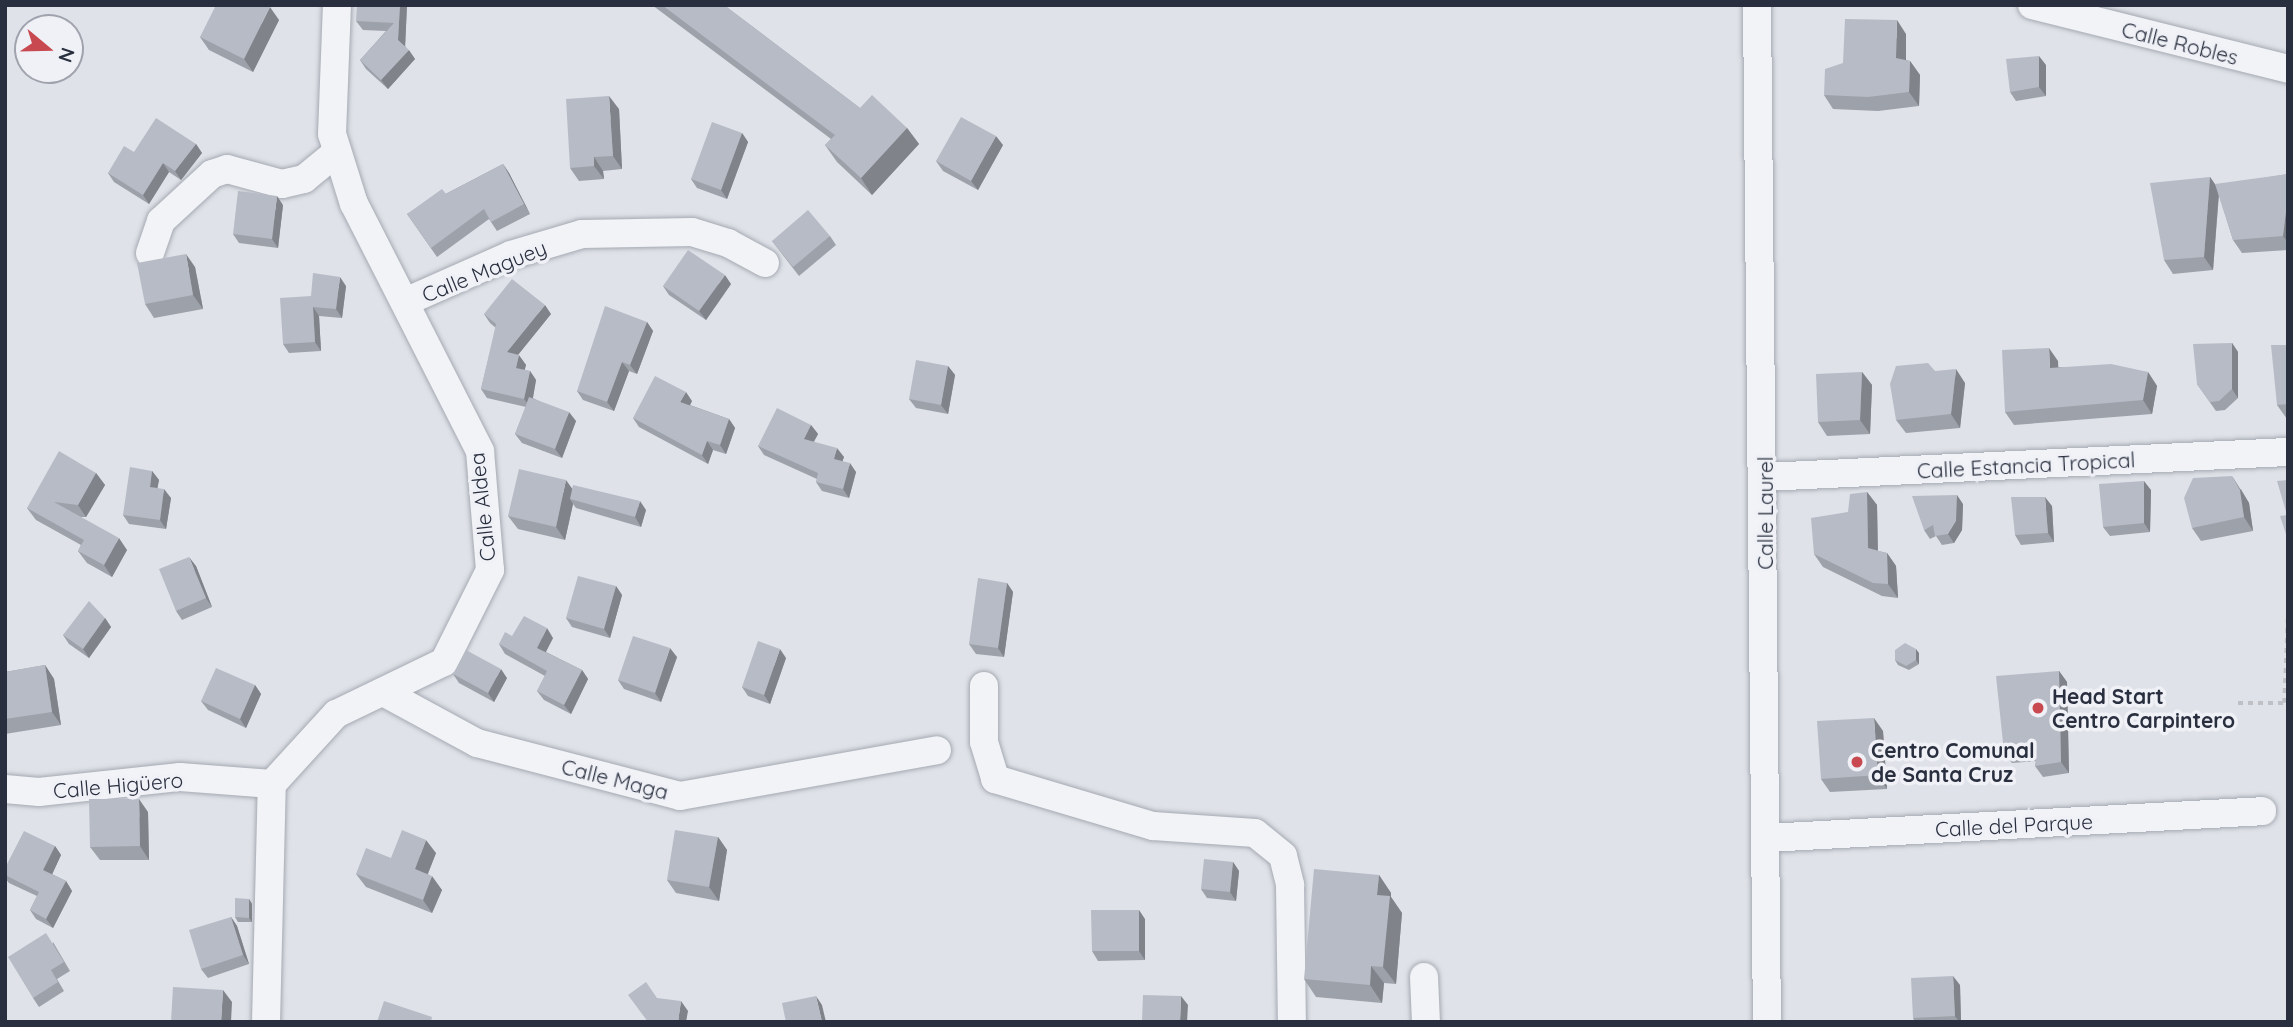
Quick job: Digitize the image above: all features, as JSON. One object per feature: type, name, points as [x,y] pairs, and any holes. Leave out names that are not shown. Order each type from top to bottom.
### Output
[{"type":"street","name":"Calle Aldea","points":[[272,784],[336,714],[444,662],[489,570],[480,451],[354,204],[332,134],[337,5]]},
{"type":"street","name":"Calle Laurel","points":[[1757,5],[1765,477],[1767,1022]]},
{"type":"street","name":"Calle Robles","points":[[2032,5],[2288,69]]},
{"type":"street","points":[[150,253],[161,221],[212,174],[227,169],[282,184],[304,178],[337,152]]},
{"type":"street","name":"Calle Maguey","points":[[405,302],[511,255],[582,234],[692,232],[728,243],[765,263]]},
{"type":"street","name":"Calle Estancia Tropical","points":[[1765,477],[2288,452]]},
{"type":"street","points":[[984,686],[984,742],[995,779],[1153,826],[1255,833],[1283,856],[1290,885],[1292,1022]]},
{"type":"street","name":"Calle Maga","points":[[383,692],[477,743],[680,796],[937,750]]},
{"type":"street","name":"Calle Higüero","points":[[5,789],[39,792],[180,778],[272,784]]},
{"type":"street","points":[[266,1022],[272,784]]},
{"type":"street","name":"Calle del Parque","points":[[1767,838],[2262,811]]},
{"type":"street","points":[[1424,977],[1426,1022]]},
{"type":"path","points":[[2238,703],[2286,703],[2288,606]]},
{"type":"building","points":[[216,5],[270,7],[244,59],[200,37]]},
{"type":"building","points":[[357,5],[400,5],[398,40],[409,50],[381,80],[360,60],[394,23],[356,21]]},
{"type":"building","points":[[662,5],[724,5],[860,108],[872,95],[907,128],[861,178],[825,145],[835,135]]},
{"type":"building","points":[[1845,19],[1897,20],[1896,58],[1910,61],[1909,92],[1868,97],[1824,95],[1825,69],[1843,63]]},
{"type":"building","points":[[2039,56],[2039,87],[2010,92],[2006,59]]},
{"type":"building","points":[[609,96],[613,156],[594,157],[594,166],[570,168],[566,99]]},
{"type":"building","points":[[961,117],[996,136],[971,181],[936,161]]},
{"type":"building","points":[[156,118],[196,144],[175,171],[163,163],[143,195],[108,173],[124,146],[134,152]]},
{"type":"building","points":[[712,122],[742,133],[721,190],[691,179]]},
{"type":"building","points":[[503,164],[524,204],[491,222],[484,209],[431,248],[407,214],[442,189],[446,194]]},
{"type":"building","points":[[2288,174],[2283,236],[2233,240],[2215,184]]},
{"type":"building","points":[[2210,177],[2204,257],[2164,260],[2150,183]]},
{"type":"building","points":[[238,191],[277,196],[272,239],[233,234]]},
{"type":"building","points":[[808,210],[830,236],[793,267],[772,241]]},
{"type":"building","points":[[688,250],[725,275],[699,311],[663,286]]},
{"type":"building","points":[[186,254],[193,295],[145,304],[137,263]]},
{"type":"building","points":[[313,273],[340,277],[336,309],[313,307],[315,342],[283,344],[280,298],[311,296]]},
{"type":"building","points":[[512,279],[545,305],[507,352],[519,355],[516,368],[530,371],[524,399],[481,389],[496,324],[484,314]]},
{"type":"building","points":[[605,306],[647,322],[630,365],[622,362],[607,402],[577,391]]},
{"type":"building","points":[[2232,343],[2232,389],[2219,401],[2210,402],[2197,384],[2193,344]]},
{"type":"building","points":[[2271,345],[2288,345],[2288,404],[2277,405]]},
{"type":"building","points":[[2049,348],[2050,368],[2111,364],[2148,372],[2143,400],[2005,412],[2002,350]]},
{"type":"building","points":[[916,360],[948,366],[941,405],[909,399]]},
{"type":"building","points":[[1928,363],[1935,371],[1956,369],[1951,414],[1896,420],[1890,384],[1896,366]]},
{"type":"building","points":[[1862,372],[1860,420],[1818,422],[1816,374]]},
{"type":"building","points":[[655,376],[686,392],[680,402],[729,419],[720,445],[707,441],[702,455],[633,418]]},
{"type":"building","points":[[529,397],[569,412],[555,449],[515,434]]},
{"type":"building","points":[[777,408],[811,425],[804,439],[837,448],[834,459],[850,463],[843,489],[816,482],[818,473],[758,446]]},
{"type":"building","points":[[59,451],[96,473],[78,505],[54,502],[119,538],[104,565],[78,551],[84,540],[27,508]]},
{"type":"building","points":[[130,467],[152,471],[150,487],[164,489],[160,520],[123,515]]},
{"type":"building","points":[[519,469],[566,480],[556,527],[508,516]]},
{"type":"building","points":[[2232,476],[2240,490],[2244,517],[2192,528],[2184,498],[2193,478]]},
{"type":"building","points":[[2288,480],[2288,533],[2286,534],[2280,516],[2287,515],[2277,481]]},
{"type":"building","points":[[2144,481],[2144,523],[2103,527],[2099,484]]},
{"type":"building","points":[[573,485],[640,501],[635,517],[570,499]]},
{"type":"building","points":[[1867,492],[1868,548],[1887,553],[1888,584],[1873,583],[1814,554],[1811,518],[1848,512],[1850,494]]},
{"type":"building","points":[[1957,495],[1956,521],[1948,534],[1935,536],[1933,525],[1924,530],[1912,496]]},
{"type":"building","points":[[2011,497],[2045,497],[2048,533],[2015,535]]},
{"type":"building","points":[[189,557],[206,598],[176,611],[159,569]]},
{"type":"building","points":[[578,576],[616,586],[604,629],[566,618]]},
{"type":"building","points":[[978,578],[1007,583],[998,648],[969,644]]},
{"type":"building","points":[[89,601],[105,618],[83,649],[63,635]]},
{"type":"building","points":[[524,616],[547,628],[537,648],[582,670],[564,705],[537,691],[547,671],[499,644],[505,632],[512,636]]},
{"type":"building","points":[[633,636],[670,648],[655,693],[618,680]]},
{"type":"building","points":[[758,641],[780,649],[764,695],[742,687]]},
{"type":"building","points":[[1905,643],[1916,649],[1916,660],[1906,666],[1895,660],[1895,650]]},
{"type":"building","points":[[466,650],[501,669],[488,693],[453,674]]},
{"type":"building","points":[[45,665],[52,712],[5,719],[5,672]]},
{"type":"building","points":[[216,668],[255,685],[240,719],[201,701]]},
{"type":"building","points":[[2059,671],[2061,762],[2035,766],[2037,750],[2004,752],[1996,676]]},
{"type":"building","name":"Centro Comunal de Santa Cruz","points":[[1874,718],[1878,775],[1821,779],[1817,721]]},
{"type":"building","points":[[89,799],[139,799],[140,846],[90,847]]},
{"type":"building","points":[[402,830],[426,840],[415,869],[432,876],[423,900],[356,874],[366,848],[391,858]]},
{"type":"building","points":[[675,830],[718,837],[709,887],[667,880]]},
{"type":"building","points":[[24,831],[55,846],[43,870],[66,881],[46,919],[30,910],[39,892],[5,875],[5,868]]},
{"type":"building","points":[[1204,859],[1233,862],[1230,892],[1201,889]]},
{"type":"building","points":[[1314,869],[1379,875],[1377,895],[1390,896],[1383,967],[1371,966],[1370,985],[1304,979]]},
{"type":"building","points":[[235,898],[249,899],[249,918],[235,917]]},
{"type":"building","points":[[1091,910],[1139,910],[1139,951],[1092,951]]},
{"type":"building","points":[[231,917],[243,955],[201,969],[189,930]]},
{"type":"building","points":[[46,933],[64,962],[51,970],[58,982],[33,998],[8,957]]},
{"type":"building","points":[[1953,976],[1955,1016],[1913,1018],[1911,978]]},
{"type":"building","points":[[646,982],[657,998],[681,1001],[678,1022],[648,1022],[628,995]]},
{"type":"building","points":[[173,987],[223,990],[221,1022],[171,1022]]},
{"type":"building","points":[[1143,995],[1181,996],[1180,1022],[1142,1022]]},
{"type":"building","points":[[816,996],[822,1022],[786,1022],[782,1003]]},
{"type":"building","points":[[384,1001],[432,1017],[431,1022],[377,1022]]},
{"type":"place","name":"Head Start Centro Carpintero","points":[[2038,708]]},
{"type":"place","name":"Centro Comunal de Santa Cruz","points":[[1857,762]]}]
